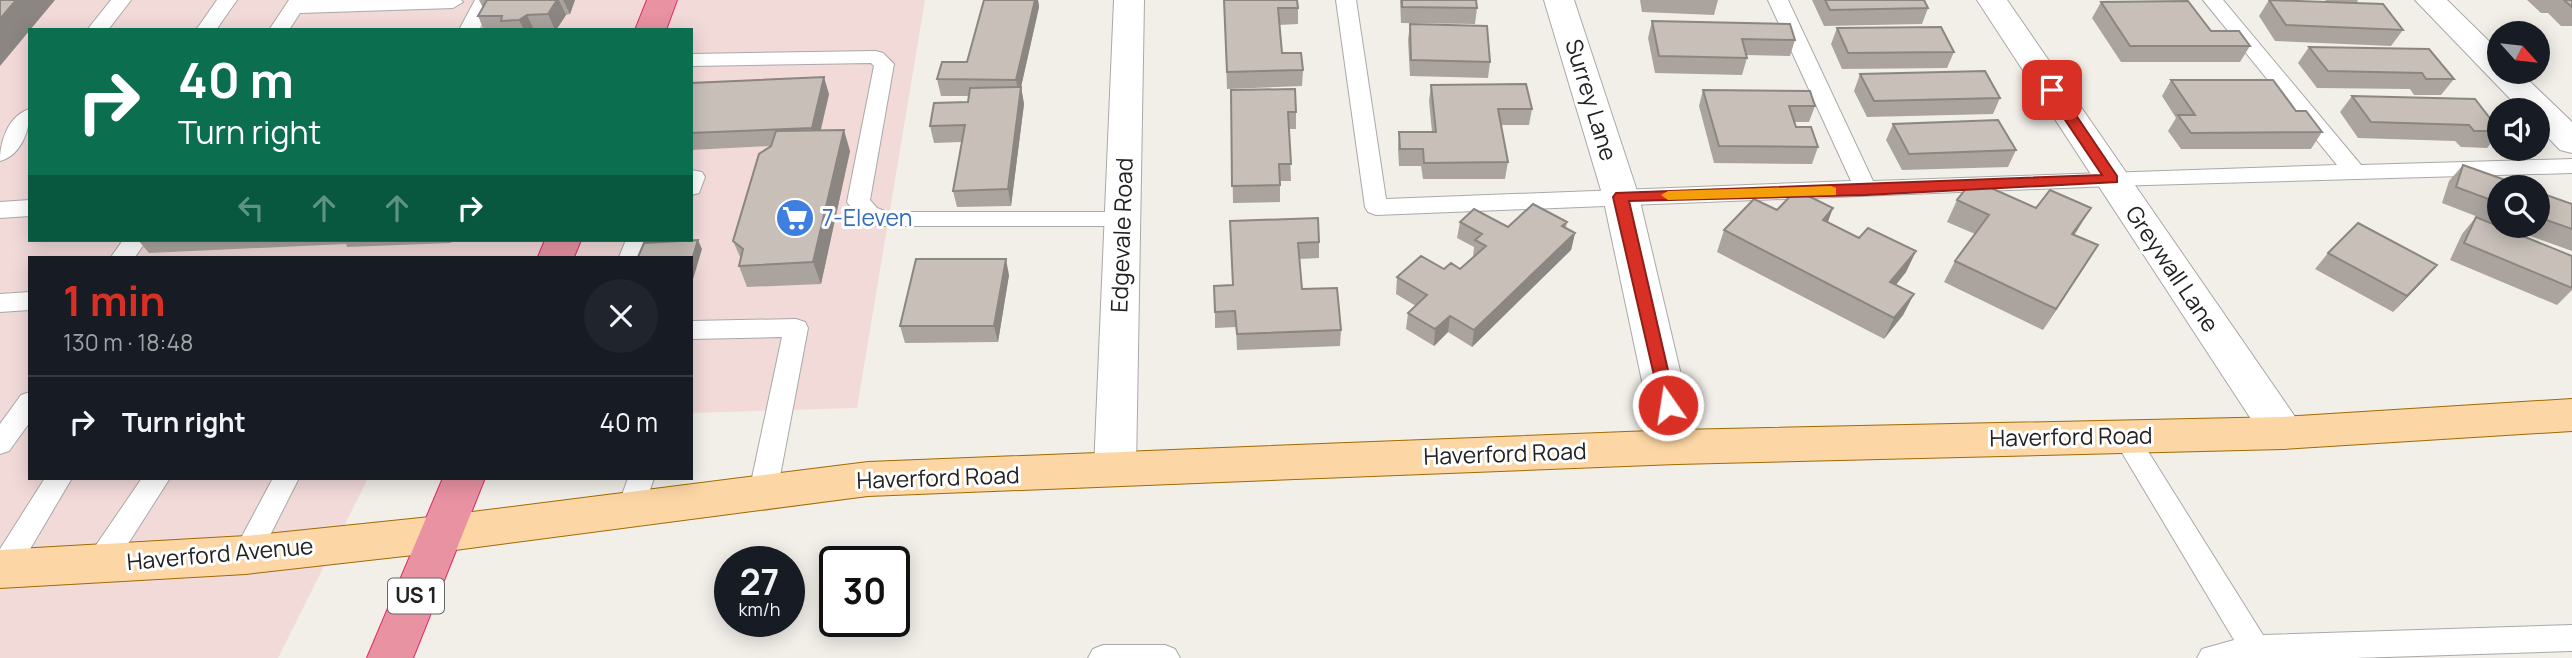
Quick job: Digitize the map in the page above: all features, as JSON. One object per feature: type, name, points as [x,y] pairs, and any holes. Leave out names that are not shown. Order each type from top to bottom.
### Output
[{"type":"highway","points":[[651,28],[662,0]]},
{"type":"highway","name":"US 1","points":[[390,658],[463,480]]},
{"type":"main road","name":"Haverford Road","points":[[440,534],[636,493],[763,492],[868,479],[1677,447],[2283,433],[2568,420]]},
{"type":"main road","name":"Haverford Avenue","points":[[1,569],[246,555],[440,534]]},
{"type":"street","name":"Edgevale Road","points":[[1115,469],[1129,0]]},
{"type":"street","name":"Surrey Lane","points":[[1559,0],[1621,197],[1677,447]]},
{"type":"street","name":"Greywall Lane","points":[[1992,0],[2283,433]]},
{"type":"street","points":[[2430,0],[2487,57]]},
{"type":"street","points":[[2514,84],[2572,142]]},
{"type":"lane","points":[[99,28],[121,0]]},
{"type":"lane","points":[[207,28],[227,0]]},
{"type":"lane","points":[[470,28],[485,0]]},
{"type":"lane","points":[[1346,0],[1376,207],[2112,179],[2572,166]]},
{"type":"lane","points":[[1779,0],[1866,190]]},
{"type":"lane","points":[[2213,0],[2355,172]]},
{"type":"lane","points":[[280,28],[297,3],[453,2]]},
{"type":"lane","points":[[693,60],[876,57],[884,64],[858,202],[869,214],[885,220],[1123,220]]},
{"type":"lane","points":[[0,154],[28,119]]},
{"type":"lane","points":[[0,210],[28,208]]},
{"type":"lane","points":[[0,303],[28,301]]},
{"type":"lane","points":[[693,330],[796,328],[763,492]]},
{"type":"lane","points":[[0,444],[28,405]]},
{"type":"lane","points":[[2125,436],[2258,653]]},
{"type":"lane","points":[[1,569],[58,480]]},
{"type":"lane","points":[[100,563],[156,480]]},
{"type":"lane","points":[[246,555],[285,480]]},
{"type":"lane","points":[[2212,658],[2258,653],[2572,638]]},
{"type":"lane","points":[[1103,658],[1165,658]]},
{"type":"shaded area","points":[[0,0],[925,0],[857,408],[693,413],[693,256],[28,256],[28,480],[367,480],[278,658],[0,658]]},
{"type":"building","points":[[0,0],[16,0],[0,19]]},
{"type":"building","points":[[487,0],[557,0],[548,14],[527,15],[519,20],[501,21],[502,16],[478,16]]},
{"type":"building","points":[[984,0],[1035,0],[1016,80],[937,79],[942,62],[967,62]]},
{"type":"building","points":[[1224,0],[1297,0],[1298,8],[1278,8],[1282,53],[1301,53],[1303,70],[1227,72]]},
{"type":"building","points":[[1402,0],[1476,0],[1477,8],[1402,7]]},
{"type":"building","points":[[1825,0],[1924,0],[1928,8],[1830,10]]},
{"type":"building","points":[[2269,0],[2383,4],[2403,30],[2286,25]]},
{"type":"building","points":[[2188,1],[2211,31],[2239,31],[2250,46],[2130,46],[2101,2]]},
{"type":"building","points":[[1652,21],[1790,24],[1795,40],[1742,39],[1747,58],[1659,56]]},
{"type":"building","points":[[1410,24],[1487,26],[1490,62],[1411,60]]},
{"type":"building","points":[[1941,27],[1954,52],[1848,53],[1837,28]]},
{"type":"building","points":[[2309,47],[2429,49],[2454,79],[2426,79],[2422,73],[2328,71]]},
{"type":"building","points":[[1985,71],[2000,98],[1874,101],[1860,74]]},
{"type":"building","points":[[824,77],[812,128],[693,133],[693,83]]},
{"type":"building","points":[[2171,80],[2273,80],[2296,111],[2306,111],[2322,132],[2191,133],[2178,115],[2195,115]]},
{"type":"building","points":[[1526,84],[1532,109],[1498,109],[1508,162],[1424,163],[1423,149],[1400,149],[1399,132],[1436,132],[1431,85]]},
{"type":"building","points":[[1021,87],[1008,189],[953,191],[965,125],[930,126],[934,103],[968,102],[970,88]]},
{"type":"building","points":[[1295,89],[1296,112],[1288,112],[1291,164],[1279,164],[1280,185],[1232,186],[1231,90]]},
{"type":"building","points":[[1703,90],[1810,91],[1815,106],[1789,106],[1796,127],[1811,127],[1818,147],[1719,146]]},
{"type":"building","points":[[2352,96],[2475,99],[2487,114],[2487,131],[2474,131],[2469,125],[2371,122]]},
{"type":"building","points":[[1998,120],[2016,150],[1909,154],[1893,124]]},
{"type":"building","name":"7-Eleven","points":[[844,130],[813,262],[739,266],[743,249],[733,241],[759,154],[771,146],[776,131]]},
{"type":"building","points":[[2463,165],[2491,175],[2487,175],[2487,199],[2456,187]]},
{"type":"building","points":[[1973,180],[2036,208],[2050,190],[2091,208],[2072,234],[2098,245],[2056,309],[1955,261],[1989,215],[1957,200]]},
{"type":"building","points":[[1796,190],[1833,208],[1823,220],[1859,238],[1868,228],[1916,251],[1890,282],[1914,294],[1894,318],[1724,230],[1754,199],[1777,210]]},
{"type":"building","points":[[2550,196],[2572,204],[2572,229],[2550,221]]},
{"type":"building","points":[[1533,204],[1567,222],[1562,226],[1575,233],[1474,330],[1450,316],[1435,329],[1408,313],[1427,295],[1397,277],[1421,256],[1444,269],[1451,263],[1460,269],[1486,246],[1475,240],[1482,234],[1460,222],[1474,209],[1508,227]]},
{"type":"building","points":[[2476,217],[2487,221],[2487,238],[2528,238],[2572,256],[2572,288],[2464,243]]},
{"type":"building","points":[[1318,218],[1319,242],[1298,243],[1302,289],[1337,288],[1341,330],[1237,334],[1235,311],[1215,312],[1214,286],[1233,285],[1230,221]]},
{"type":"building","points":[[2358,223],[2437,265],[2407,296],[2328,253]]},
{"type":"building","points":[[698,240],[693,256],[638,256],[644,243]]},
{"type":"building","points":[[916,259],[1006,259],[994,326],[900,326]]},
{"type":"slow traffic","points":[[1668,195],[1831,191]]},
{"type":"place","name":"7-Eleven","points":[[795,218]]},
{"type":"route","points":[[1668,405],[1621,197],[2112,179],[2052,90]]}]
